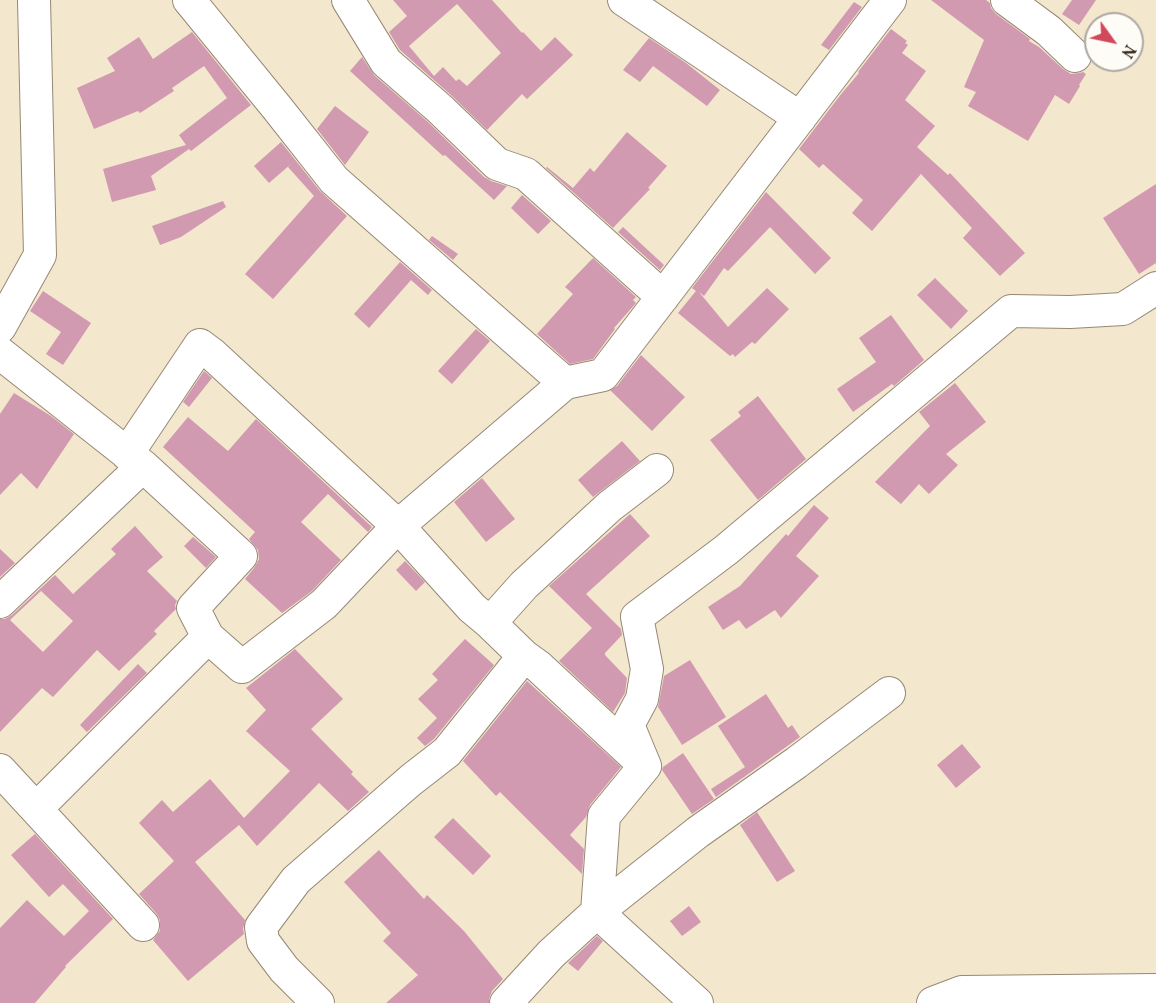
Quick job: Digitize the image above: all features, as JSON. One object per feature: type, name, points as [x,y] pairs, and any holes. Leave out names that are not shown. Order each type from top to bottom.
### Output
[{"type":"street","points":[[0,327],[39,255],[34,0]]},
{"type":"street","points":[[189,0],[334,180],[565,383]]},
{"type":"street","points":[[348,0],[386,62],[440,109],[497,164],[526,174],[663,297]]},
{"type":"street","points":[[624,0],[800,118]]},
{"type":"street","points":[[0,353],[135,460],[241,556],[193,608],[208,637],[242,667],[324,604],[398,526],[565,383],[603,375],[890,0]]},
{"type":"street","points":[[1007,0],[1049,31],[1075,56]]},
{"type":"street","points":[[645,766],[628,725],[642,699],[647,669],[637,617],[726,550],[1011,311],[1070,312],[1123,309],[1156,288]]},
{"type":"street","points":[[0,602],[135,460],[200,345],[398,526],[472,608],[645,766]]},
{"type":"street","points":[[490,623],[524,585],[610,506],[657,470]]},
{"type":"street","points":[[36,808],[208,637]]},
{"type":"street","points":[[318,1003],[284,969],[263,941],[261,927],[296,880],[411,780],[447,752],[524,656]]},
{"type":"street","points":[[506,1003],[551,954],[597,912],[698,832],[796,763],[889,693]]},
{"type":"street","points":[[597,912],[604,816],[645,766]]},
{"type":"street","points":[[0,770],[143,925]]},
{"type":"street","points":[[597,912],[697,1003]]},
{"type":"street","points":[[933,1003],[962,992],[1156,990]]},
{"type":"building","points":[[393,0],[492,0],[541,51],[555,37],[573,55],[527,99],[522,94],[487,130],[400,50],[389,32],[407,16]],"holes":[[[457,4],[501,53],[467,86],[459,79],[456,81],[443,67],[434,76],[409,46]]]},
{"type":"building","points":[[931,0],[986,0],[996,14],[1030,39],[1029,41],[1063,69],[1071,74],[1083,72],[1086,74],[1069,104],[1055,95],[1028,141],[968,106],[976,92],[964,87],[984,40]]},
{"type":"building","points":[[1072,0],[1096,0],[1088,12],[1084,12],[1084,18],[1079,25],[1062,14]]},
{"type":"building","points":[[854,2],[862,7],[829,50],[821,45]]},
{"type":"building","points":[[891,29],[907,41],[905,43],[908,45],[902,53],[926,71],[905,100],[935,126],[917,147],[948,175],[950,173],[1025,253],[1000,276],[963,238],[972,228],[921,174],[872,231],[852,213],[863,200],[823,164],[819,168],[799,149]]},
{"type":"building","points":[[192,32],[251,105],[191,151],[189,149],[151,176],[156,190],[112,202],[103,169],[186,145],[179,135],[227,98],[204,66],[172,88],[174,91],[140,113],[138,111],[94,129],[77,88],[115,71],[107,58],[139,37],[153,59]]},
{"type":"building","points":[[649,38],[720,90],[707,106],[653,66],[640,82],[623,70]]},
{"type":"building","points":[[362,57],[374,75],[428,122],[484,177],[507,186],[494,200],[350,71]]},
{"type":"building","points":[[335,106],[369,132],[345,165],[317,129]]},
{"type":"building","points":[[627,132],[667,166],[648,188],[650,189],[613,228],[546,168],[573,188],[590,168],[594,172]]},
{"type":"building","points":[[281,142],[320,191],[347,216],[273,299],[245,274],[314,196],[288,167],[291,164],[269,183],[254,166]]},
{"type":"building","points":[[1156,184],[1156,263],[1139,274],[1103,218]]},
{"type":"building","points":[[766,192],[831,258],[815,274],[770,227],[728,271],[724,268],[704,296],[699,292],[728,327],[767,288],[789,309],[755,344],[752,342],[735,357],[733,354],[730,356],[678,313],[696,291],[692,288]]},
{"type":"building","points":[[522,195],[551,221],[538,234],[511,208]]},
{"type":"building","points":[[223,201],[226,207],[181,237],[160,245],[152,226]]},
{"type":"building","points":[[623,227],[664,265],[660,270],[618,232]]},
{"type":"building","points":[[432,236],[458,254],[453,260],[429,240]]},
{"type":"building","points":[[593,258],[636,297],[633,300],[636,303],[614,328],[593,359],[570,364],[537,334],[573,294],[565,287]]},
{"type":"building","points":[[400,262],[432,290],[428,295],[411,280],[369,328],[354,314]]},
{"type":"building","points":[[935,278],[968,311],[951,329],[917,295]]},
{"type":"building","points":[[43,291],[91,323],[63,365],[46,354],[61,332],[30,311]]},
{"type":"building","points":[[891,315],[924,360],[894,386],[892,384],[853,412],[837,389],[876,362],[859,338]]},
{"type":"building","points":[[476,329],[490,341],[452,384],[438,371]]},
{"type":"building","points":[[641,355],[685,397],[652,431],[610,390],[617,386]]},
{"type":"building","points":[[204,371],[212,378],[189,407],[183,402]]},
{"type":"building","points":[[955,383],[986,422],[946,454],[958,465],[929,494],[919,484],[901,504],[875,482],[930,426],[919,412]]},
{"type":"building","points":[[14,393],[51,416],[74,434],[37,489],[21,473],[0,495],[0,414]]},
{"type":"building","points":[[758,396],[806,459],[758,500],[710,440],[741,416],[738,412]]},
{"type":"building","points":[[188,417],[228,451],[256,419],[372,527],[368,532],[328,494],[301,522],[341,560],[312,591],[282,613],[245,579],[259,559],[258,550],[249,539],[255,532],[163,447]]},
{"type":"building","points":[[622,441],[640,461],[593,497],[578,480]]},
{"type":"building","points":[[482,478],[515,519],[486,542],[454,502]]},
{"type":"building","points":[[814,505],[829,518],[796,556],[819,576],[781,618],[775,610],[746,629],[739,620],[723,630],[708,607],[740,586]]},
{"type":"building","points":[[630,514],[650,536],[586,594],[621,629],[622,635],[605,653],[627,678],[625,693],[613,712],[559,661],[592,628],[549,586]]},
{"type":"building","points":[[135,526],[163,557],[147,571],[177,601],[176,609],[154,631],[157,634],[119,671],[97,650],[53,697],[42,688],[0,732],[0,619],[12,615],[55,575],[73,594],[116,554],[111,549]],"holes":[[[41,591],[73,621],[43,652],[10,620]]]},
{"type":"building","points":[[193,537],[216,557],[206,568],[184,546]]},
{"type":"building","points":[[0,549],[15,563],[0,577]]},
{"type":"building","points":[[405,561],[425,582],[416,591],[396,570]]},
{"type":"building","points":[[465,639],[494,665],[434,739],[425,746],[417,738],[437,718],[418,699],[438,680],[432,674]]},
{"type":"building","points":[[295,649],[343,699],[311,729],[369,792],[348,811],[319,783],[257,846],[239,825],[195,862],[245,920],[244,934],[188,981],[153,940],[160,931],[160,920],[139,894],[174,861],[139,823],[162,800],[173,812],[210,779],[244,818],[290,771],[246,731],[266,710],[246,688]]},
{"type":"building","points":[[690,660],[726,717],[682,745],[658,707],[664,676]]},
{"type":"building","points":[[138,664],[147,673],[87,732],[80,725]]},
{"type":"building","points":[[527,681],[621,767],[590,805],[586,817],[570,835],[584,849],[582,874],[500,792],[496,796],[463,761]]},
{"type":"building","points":[[766,694],[788,728],[792,725],[800,737],[716,797],[711,789],[745,767],[718,726]]},
{"type":"building","points":[[962,744],[981,767],[956,788],[937,765]]},
{"type":"building","points":[[683,753],[714,799],[692,814],[662,770]]},
{"type":"building","points":[[757,812],[795,871],[777,882],[740,825]]},
{"type":"building","points":[[453,818],[491,856],[473,875],[434,837]]},
{"type":"building","points":[[35,834],[113,919],[65,966],[35,1003],[0,1003],[0,928],[27,900],[64,936],[89,911],[63,884],[49,897],[11,855]]},
{"type":"building","points":[[379,850],[424,899],[427,895],[464,931],[503,979],[492,991],[489,1003],[386,1003],[418,975],[383,941],[391,933],[344,882]]},
{"type":"building","points":[[689,906],[701,922],[682,936],[670,921]]},
{"type":"building","points":[[597,936],[603,941],[578,971],[568,963]]}]
